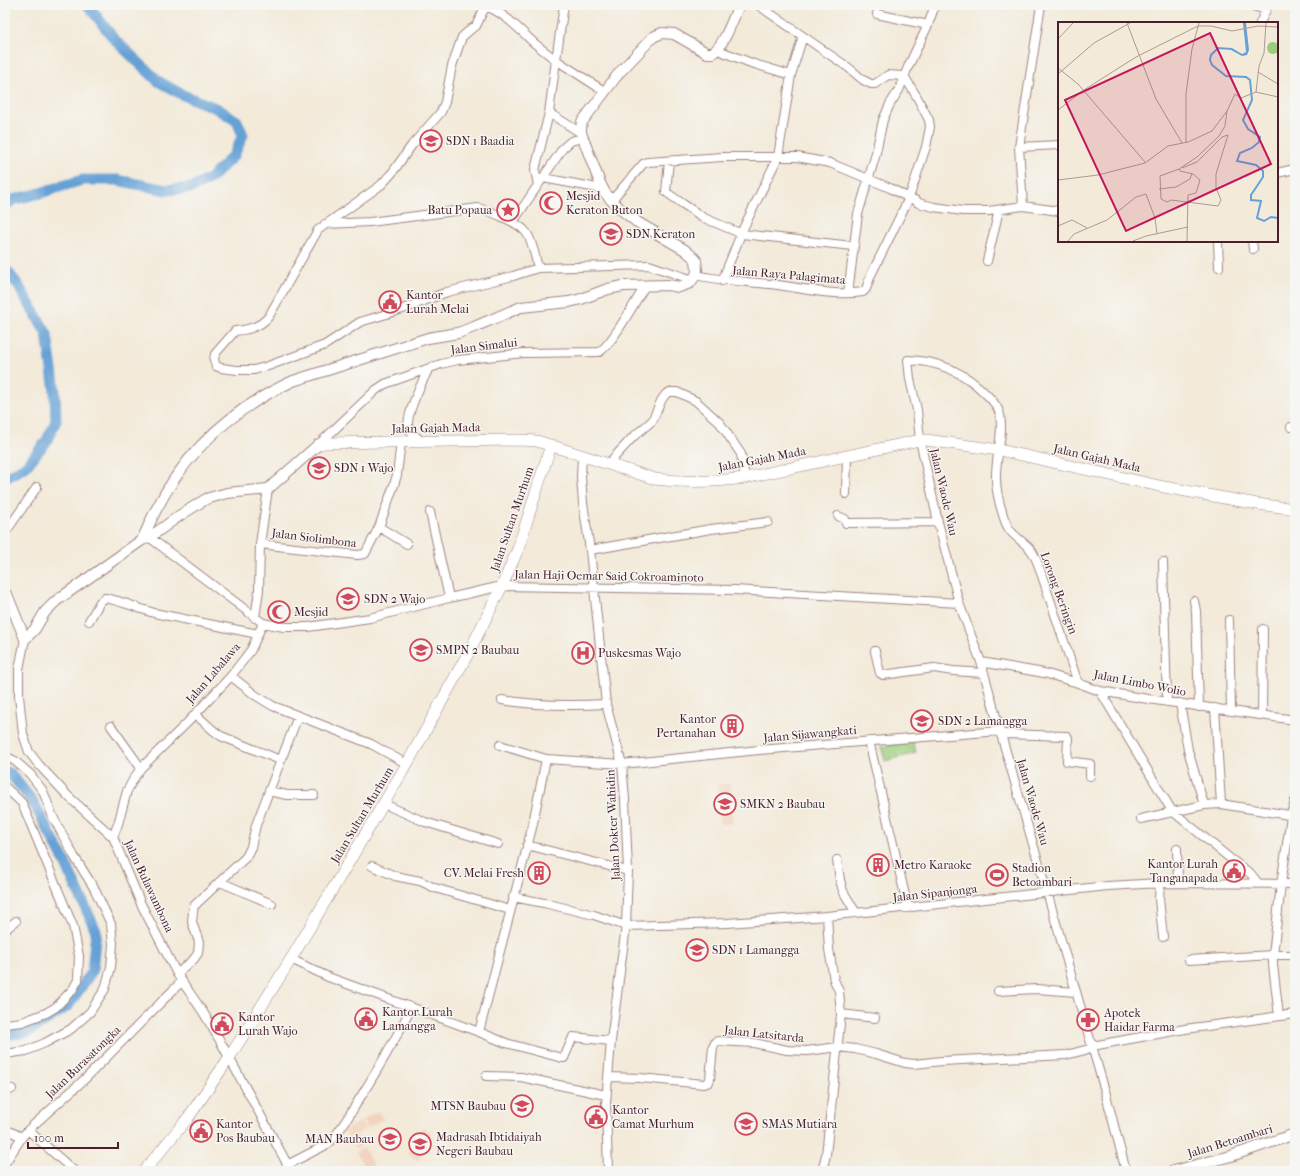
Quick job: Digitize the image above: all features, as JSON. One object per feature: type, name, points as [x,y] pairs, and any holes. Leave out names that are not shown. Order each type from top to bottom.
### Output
[{"type":"highway","name":"Jalan Gajah Mada","points":[[318,445],[325,443],[401,441],[537,441],[655,479],[671,481],[721,481],[745,478],[920,440],[999,450],[1164,487],[1257,504],[1295,509]]},
{"type":"highway","name":"Jalan Sultan Murhum","points":[[144,1171],[188,1118],[229,1058],[291,959],[407,764],[470,650],[502,586],[518,549],[551,445]]},
{"type":"main road","points":[[146,537],[156,509],[186,462],[212,434],[244,408],[284,385],[428,338],[458,333],[521,307],[569,302],[608,289],[623,286],[683,286],[690,283],[695,278],[697,265],[693,256],[637,222],[611,201],[603,189],[581,136],[580,128],[582,122],[619,72],[653,37],[662,33],[674,34],[707,53],[713,53],[718,50],[739,5]]},
{"type":"main road","points":[[5,593],[25,639],[35,629],[45,612],[56,602],[146,537],[206,499],[227,492],[268,489],[318,445]]},
{"type":"main road","name":"Jalan Betoambari","points":[[1193,1171],[1295,1134]]},
{"type":"main road","name":"Jalan Betoambari","points":[[1173,1171],[1232,1158],[1295,1141]]},
{"type":"street","points":[[325,224],[381,185],[392,173],[412,145],[441,112],[445,102],[452,66],[462,37],[470,29],[476,26],[486,5],[496,10],[556,60],[604,91]]},
{"type":"street","points":[[538,185],[535,170],[549,113],[564,5]]},
{"type":"street","points":[[758,5],[849,68],[863,80],[871,84],[875,84],[888,75],[899,75],[904,77],[929,120],[930,127],[926,147],[909,198]]},
{"type":"street","points":[[848,293],[853,246],[860,204],[883,120],[890,104],[899,90],[928,26],[935,5]]},
{"type":"street","points":[[1023,206],[1019,147],[1041,5]]},
{"type":"street","points":[[1250,5],[1268,8],[1261,22]]},
{"type":"street","points":[[877,14],[928,26]]},
{"type":"street","points":[[722,280],[778,157],[791,76],[803,36]]},
{"type":"street","points":[[718,50],[791,76]]},
{"type":"street","points":[[513,222],[563,148],[581,136],[549,113]]},
{"type":"street","points":[[1019,147],[1058,145]]},
{"type":"street","points":[[611,201],[643,164],[647,162],[723,157],[797,157],[830,163],[868,178],[917,201],[918,203],[950,210],[999,210],[1023,206],[1058,211]]},
{"type":"street","points":[[669,161],[666,190],[668,194],[704,218],[742,234],[853,246]]},
{"type":"street","points":[[1278,173],[1295,169]]},
{"type":"street","points":[[543,178],[603,189]]},
{"type":"street","name":"Jalan Raya Palagimata","points":[[325,224],[318,230],[296,270],[264,322],[244,330],[235,331],[215,354],[214,360],[216,366],[237,370],[254,370],[268,366],[325,344],[360,322],[403,309],[447,292],[513,276],[538,268],[649,265],[695,278],[769,284],[828,292],[861,292],[866,289],[871,275],[909,198]]},
{"type":"street","points":[[325,224],[370,222],[478,208],[513,222],[526,232],[530,239],[538,268]]},
{"type":"street","points":[[987,261],[999,210]]},
{"type":"street","points":[[1218,242],[1219,267]]},
{"type":"street","name":"Jalan Simalui","points":[[318,445],[376,390],[386,384],[441,364],[458,360],[524,353],[599,352],[604,350],[645,286]]},
{"type":"street","name":"Jalan Waode Wau","points":[[999,450],[1001,429],[1000,413],[991,399],[976,384],[961,374],[941,365],[921,360],[908,360],[910,379],[917,410],[920,440],[938,522],[959,603],[982,662],[1126,1171]]},
{"type":"street","points":[[422,442],[409,430],[408,422],[416,395],[428,370]]},
{"type":"street","points":[[608,464],[633,437],[652,421],[662,399],[666,394],[670,392],[677,392],[696,401],[720,423],[741,454],[745,478]]},
{"type":"street","name":"Jalan Siolimbona","points":[[260,544],[361,555],[365,554],[378,527],[394,485],[397,474],[401,441]]},
{"type":"street","name":"Lorong Beringin","points":[[999,450],[996,472],[997,490],[1006,524],[1012,534],[1031,551],[1038,564],[1078,683]]},
{"type":"street","name":"Jalan Dokter Wahidin","points":[[582,456],[581,476],[583,503],[590,550],[606,704],[622,764],[628,871],[626,926],[611,1041],[606,1095],[608,1171]]},
{"type":"street","points":[[846,494],[847,456]]},
{"type":"street","points":[[5,533],[37,487]]},
{"type":"street","points":[[255,618],[260,544],[268,489]]},
{"type":"street","points":[[430,512],[449,598]]},
{"type":"street","points":[[838,516],[845,519],[846,523],[938,522]]},
{"type":"street","points":[[590,550],[711,529],[768,522]]},
{"type":"street","points":[[378,527],[407,544]]},
{"type":"street","points":[[146,537],[263,624]]},
{"type":"street","points":[[1163,562],[1167,702]]},
{"type":"street","name":"Jalan Haji Oemar Said Cokroaminoto","points":[[263,624],[284,627],[308,627],[370,618],[502,586],[734,590],[959,603]]},
{"type":"street","points":[[89,621],[100,602],[105,598],[120,601],[154,613],[258,634]]},
{"type":"street","points":[[1194,601],[1196,611],[1200,707]]},
{"type":"street","points":[[1229,620],[1231,711]]},
{"type":"street","name":"Jalan Labalawa","points":[[113,837],[127,791],[140,768],[196,714],[231,676],[251,650],[263,624]]},
{"type":"street","points":[[1262,629],[1262,715]]},
{"type":"street","name":"Jalan Bulawambona","points":[[25,639],[19,669],[19,696],[23,734],[29,752],[68,796],[113,837],[141,904],[180,977],[203,1012],[289,1168]]},
{"type":"street","points":[[875,651],[880,674],[883,675],[934,668],[984,673]]},
{"type":"street","name":"Jalan Limbo Wolio","points":[[982,662],[1044,673],[1100,691],[1295,720]]},
{"type":"street","points":[[231,676],[255,695],[273,706],[371,744],[407,764]]},
{"type":"street","points":[[1100,691],[1172,811],[1232,860],[1252,874],[1258,883]]},
{"type":"street","points":[[502,700],[526,704],[574,706],[606,704]]},
{"type":"street","points":[[1180,703],[1188,750],[1204,805]]},
{"type":"street","points":[[1215,708],[1221,804]]},
{"type":"street","points":[[196,714],[221,736],[280,760]]},
{"type":"street","points":[[272,904],[220,882],[242,862],[251,848],[256,825],[298,716]]},
{"type":"street","points":[[112,726],[140,768]]},
{"type":"street","name":"Jalan Sijawangkati","points":[[500,745],[546,759],[622,764],[868,741],[1001,733],[1067,736],[1067,761],[1090,764],[1090,776]]},
{"type":"street","points":[[868,741],[908,908]]},
{"type":"street","points":[[5,756],[15,761],[30,774],[43,791],[53,817],[94,888],[111,924],[113,944],[111,967],[104,989],[90,1012],[71,1028],[45,1042],[26,1051],[5,1054]]},
{"type":"street","points":[[478,1032],[527,845],[546,759]]},
{"type":"street","points":[[5,787],[22,804],[73,926],[79,956],[78,980],[73,989],[56,1007],[46,1014],[22,1022],[5,1024]]},
{"type":"street","points":[[269,791],[287,795],[314,795]]},
{"type":"street","points":[[1280,1016],[1273,955],[1281,884],[1295,801]]},
{"type":"street","points":[[384,804],[425,822],[498,844]]},
{"type":"street","points":[[1141,819],[1172,811],[1204,805],[1221,804],[1293,816]]},
{"type":"street","points":[[527,845],[628,871]]},
{"type":"street","points":[[1177,850],[1178,883]]},
{"type":"street","points":[[837,860],[843,891],[856,913]]},
{"type":"street","points":[[372,866],[395,876],[420,881],[435,888],[510,910]]},
{"type":"street","name":"Jalan Burasatongka","points":[[5,1163],[28,1130],[86,1078],[180,977],[194,959],[198,952],[199,942],[192,922],[192,912],[194,906],[220,882]]},
{"type":"street","points":[[1160,883],[1159,898],[1163,937]]},
{"type":"street","name":"Jalan Sipanjonga","points":[[513,897],[544,903],[626,926],[727,923],[827,916],[1108,886],[1160,883],[1295,884]]},
{"type":"street","points":[[822,1171],[826,1155],[841,1014],[839,991],[834,980],[827,916]]},
{"type":"street","points":[[5,930],[16,921]]},
{"type":"street","points":[[1189,960],[1295,955]]},
{"type":"street","points":[[291,959],[328,977],[506,1043],[562,1058],[564,1058],[573,1037],[611,1041]]},
{"type":"street","points":[[998,991],[1037,989],[1076,992]]},
{"type":"street","points":[[289,1168],[332,1140],[374,1077],[411,1008]]},
{"type":"street","points":[[841,1014],[876,1018]]},
{"type":"street","name":"Jalan Latsitarda","points":[[608,1077],[640,1078],[704,1084],[709,1082],[710,1079],[713,1047],[718,1040],[754,1043],[787,1050],[807,1051],[838,1047],[855,1049],[904,1063],[914,1064],[942,1061],[1066,1055],[1092,1047],[1185,1029],[1295,1014]]},
{"type":"street","points":[[486,1076],[521,1077],[606,1095]]},
{"type":"street","points":[[5,1130],[22,1138]]},
{"type":"street","points":[[28,1130],[74,1171]]},
{"type":"shaded area","name":"SMKN 2 Baubau","points":[[717,784],[730,784],[733,823],[720,824]]},
{"type":"shaded area","points":[[378,1111],[383,1119],[367,1128],[362,1120]]},
{"type":"shaded area","points":[[360,1121],[365,1129],[356,1135],[362,1145],[355,1149],[344,1131]]},
{"type":"shaded area","name":"Madrasah Ibtidaiyah Negeri Baubau","points":[[422,1127],[432,1133],[418,1161],[408,1155]]},
{"type":"shaded area","points":[[364,1148],[375,1169],[370,1171],[366,1171],[356,1152]]},
{"type":"green space","points":[[913,740],[916,753],[885,761],[882,747]]},
{"type":"waterway","points":[[5,206],[12,200],[82,180],[117,180],[166,190],[192,188],[211,178],[234,155],[243,135],[237,121],[216,108],[183,95],[158,81],[114,39],[88,5]]},
{"type":"waterway","points":[[5,268],[18,285],[47,334],[55,391],[56,421],[46,442],[25,467],[5,478]]},
{"type":"waterway","points":[[5,771],[10,773],[33,802],[64,860],[96,931],[92,971],[68,1006],[28,1032],[5,1035]]},
{"type":"place","name":"SDN 1 Baadia","points":[[431,141]]},
{"type":"place","name":"Mesjid Keraton Buton","points":[[551,203]]},
{"type":"place","name":"Batu Popaua","points":[[508,210]]},
{"type":"place","name":"SDN Keraton","points":[[611,234]]},
{"type":"place","name":"Kantor Lurah Melai","points":[[390,302]]},
{"type":"place","name":"SDN 1 Wajo","points":[[319,468]]},
{"type":"place","name":"SDN 2 Wajo","points":[[348,599]]},
{"type":"place","name":"Mesjid","points":[[279,612]]},
{"type":"place","name":"SMPN 2 Baubau","points":[[421,650]]},
{"type":"place","name":"Puskesmas Wajo","points":[[583,653]]},
{"type":"place","name":"SDN 2 Lamangga","points":[[922,721]]},
{"type":"place","name":"Kantor Pertanahan","points":[[732,726]]},
{"type":"place","name":"SMKN 2 Baubau","points":[[725,804]]},
{"type":"place","name":"Metro Karaoke","points":[[878,865]]},
{"type":"place","name":"Kantor Lurah Tanganapada","points":[[1234,871]]},
{"type":"place","name":"CV. Melai Fresh","points":[[539,873]]},
{"type":"place","name":"Stadion Betoambari","points":[[997,875]]},
{"type":"place","name":"SDN 1 Lamangga","points":[[697,950]]},
{"type":"place","name":"Kantor Lurah Lamangga","points":[[366,1019]]},
{"type":"place","name":"Apotek Haidar Farma","points":[[1088,1020]]},
{"type":"place","name":"Kantor Lurah Wajo","points":[[222,1024]]},
{"type":"place","name":"MTSN Baubau","points":[[522,1106]]},
{"type":"place","name":"Kantor Camat Murhum","points":[[596,1117]]},
{"type":"place","name":"SMAS Mutiara","points":[[746,1124]]},
{"type":"place","name":"Kantor Pos Baubau","points":[[201,1131]]},
{"type":"place","name":"MAN Baubau","points":[[390,1139]]},
{"type":"place","name":"Madrasah Ibtidaiyah Negeri Baubau","points":[[420,1144]]}]
